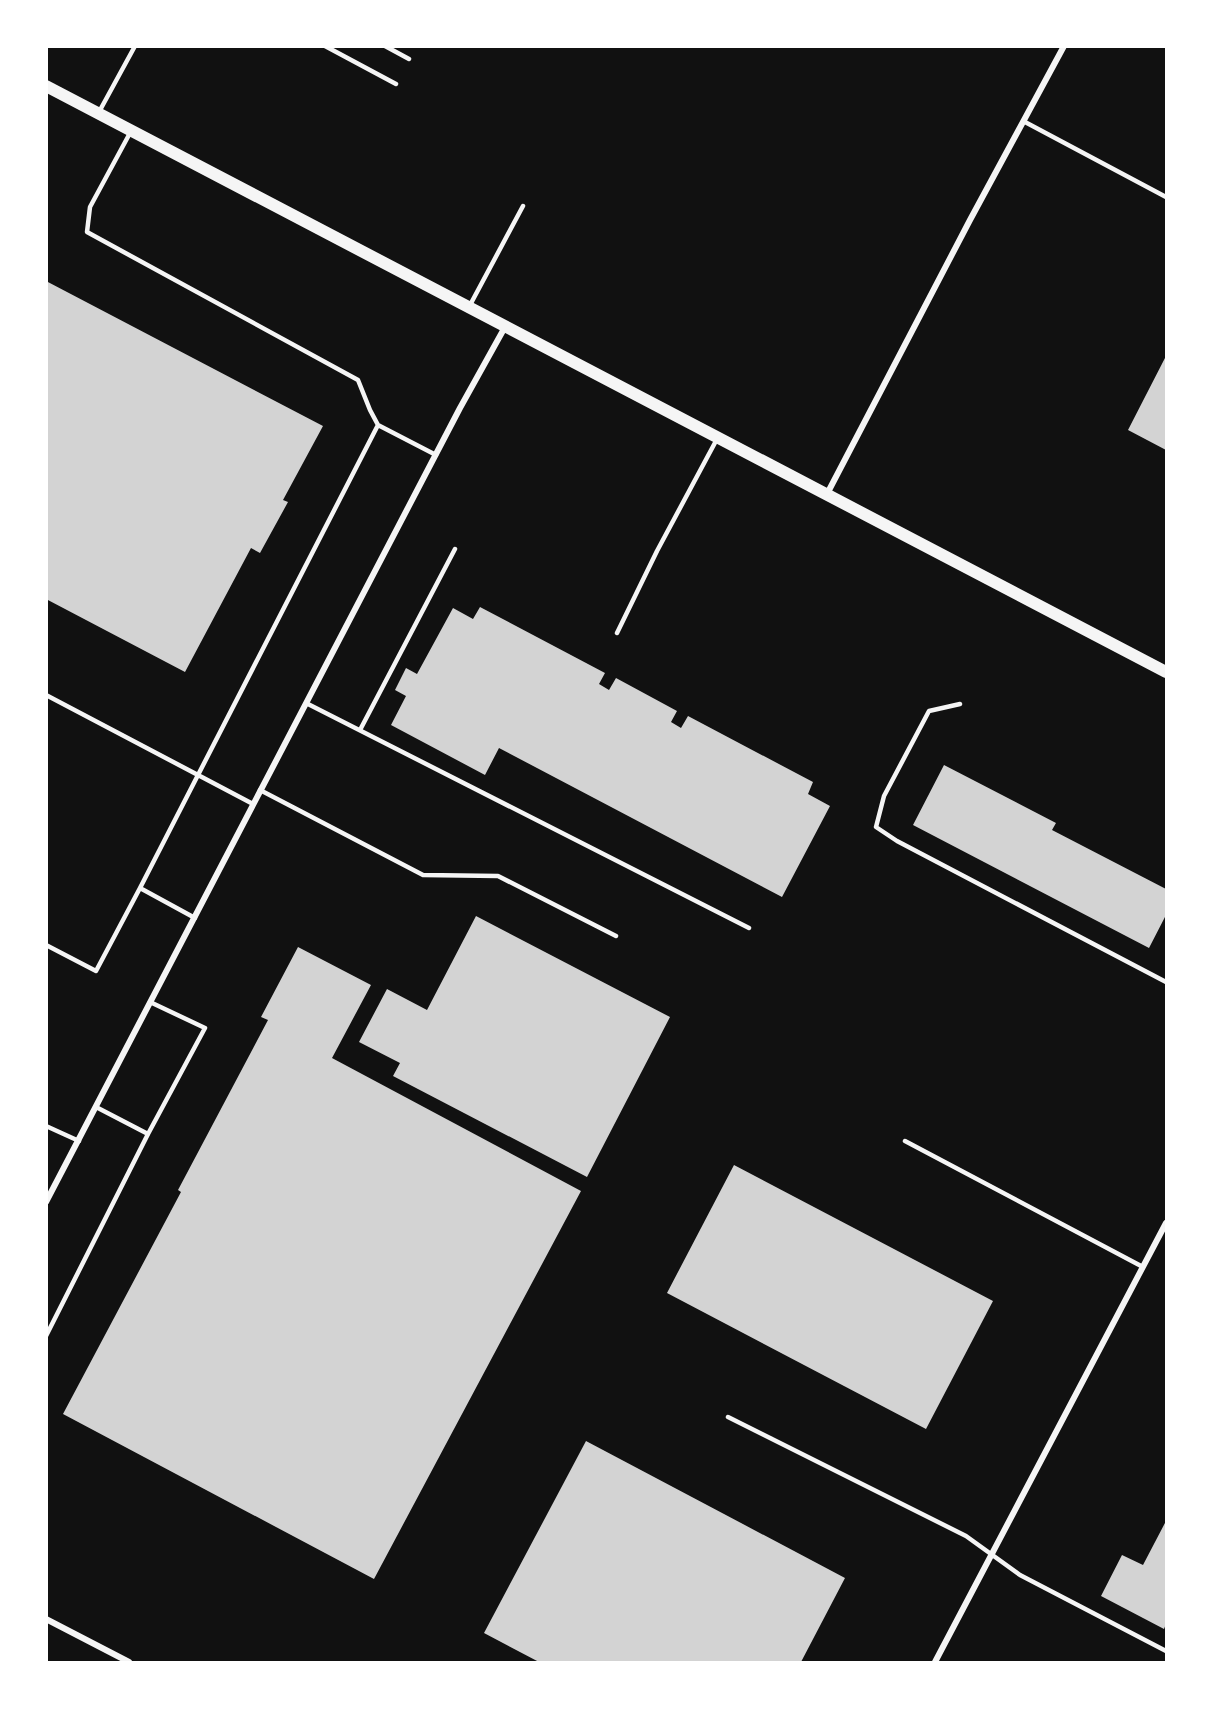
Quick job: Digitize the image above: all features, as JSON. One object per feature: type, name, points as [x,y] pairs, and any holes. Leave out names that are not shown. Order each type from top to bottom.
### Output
[{"type":"main road","points":[[46,86],[1167,672]]},
{"type":"street","points":[[827,494],[1064,46]]},
{"type":"street","points":[[46,1202],[260,789],[465,399],[506,326]]},
{"type":"street","points":[[935,1662],[1167,1223]]},
{"type":"street","points":[[46,1619],[129,1662]]},
{"type":"lane","points":[[98,114],[135,46]]},
{"type":"lane","points":[[325,46],[396,84]]},
{"type":"lane","points":[[385,46],[409,59]]},
{"type":"lane","points":[[1025,122],[1167,197]]},
{"type":"lane","points":[[131,131],[90,207],[87,232],[358,380],[378,425],[436,455]]},
{"type":"lane","points":[[469,307],[523,206]]},
{"type":"lane","points":[[46,945],[96,971],[378,425]]},
{"type":"lane","points":[[617,633],[657,551],[718,437]]},
{"type":"lane","points":[[360,730],[454,549]]},
{"type":"lane","points":[[46,695],[253,804]]},
{"type":"lane","points":[[306,703],[749,928]]},
{"type":"lane","points":[[960,704],[929,711],[884,796],[876,827],[897,841],[1167,982]]},
{"type":"lane","points":[[260,789],[423,875],[498,876],[616,936]]},
{"type":"lane","points":[[140,888],[195,918]]},
{"type":"lane","points":[[46,1336],[148,1134],[205,1028],[150,1002]]},
{"type":"lane","points":[[96,1107],[148,1134]]},
{"type":"lane","points":[[46,1126],[79,1141]]},
{"type":"lane","points":[[905,1141],[1143,1267]]},
{"type":"lane","points":[[728,1417],[966,1536],[1020,1575],[1167,1651]]},
{"type":"building","points":[[46,281],[323,426],[283,500],[288,502],[260,553],[251,548],[185,672],[46,599]]},
{"type":"building","points":[[1166,356],[1166,450],[1128,430]]},
{"type":"building","points":[[480,607],[605,673],[599,684],[609,690],[616,678],[677,711],[671,722],[681,728],[688,716],[813,782],[808,794],[830,806],[782,897],[499,748],[485,775],[391,725],[406,696],[395,690],[406,668],[417,674],[453,608],[473,619]]},
{"type":"building","points":[[944,765],[1056,823],[1052,830],[1166,889],[1166,915],[1149,948],[913,825]]},
{"type":"building","points":[[476,916],[670,1017],[587,1177],[393,1076],[400,1063],[359,1042],[387,989],[427,1010]]},
{"type":"building","points":[[298,947],[371,985],[332,1058],[581,1191],[374,1579],[63,1414],[181,1192],[178,1190],[268,1020],[261,1017]]},
{"type":"building","points":[[734,1165],[993,1301],[926,1429],[667,1293]]},
{"type":"building","points":[[586,1441],[845,1578],[801,1662],[539,1662],[484,1633]]},
{"type":"building","points":[[1166,1521],[1166,1624],[1164,1629],[1101,1596],[1122,1555],[1143,1565]]}]
